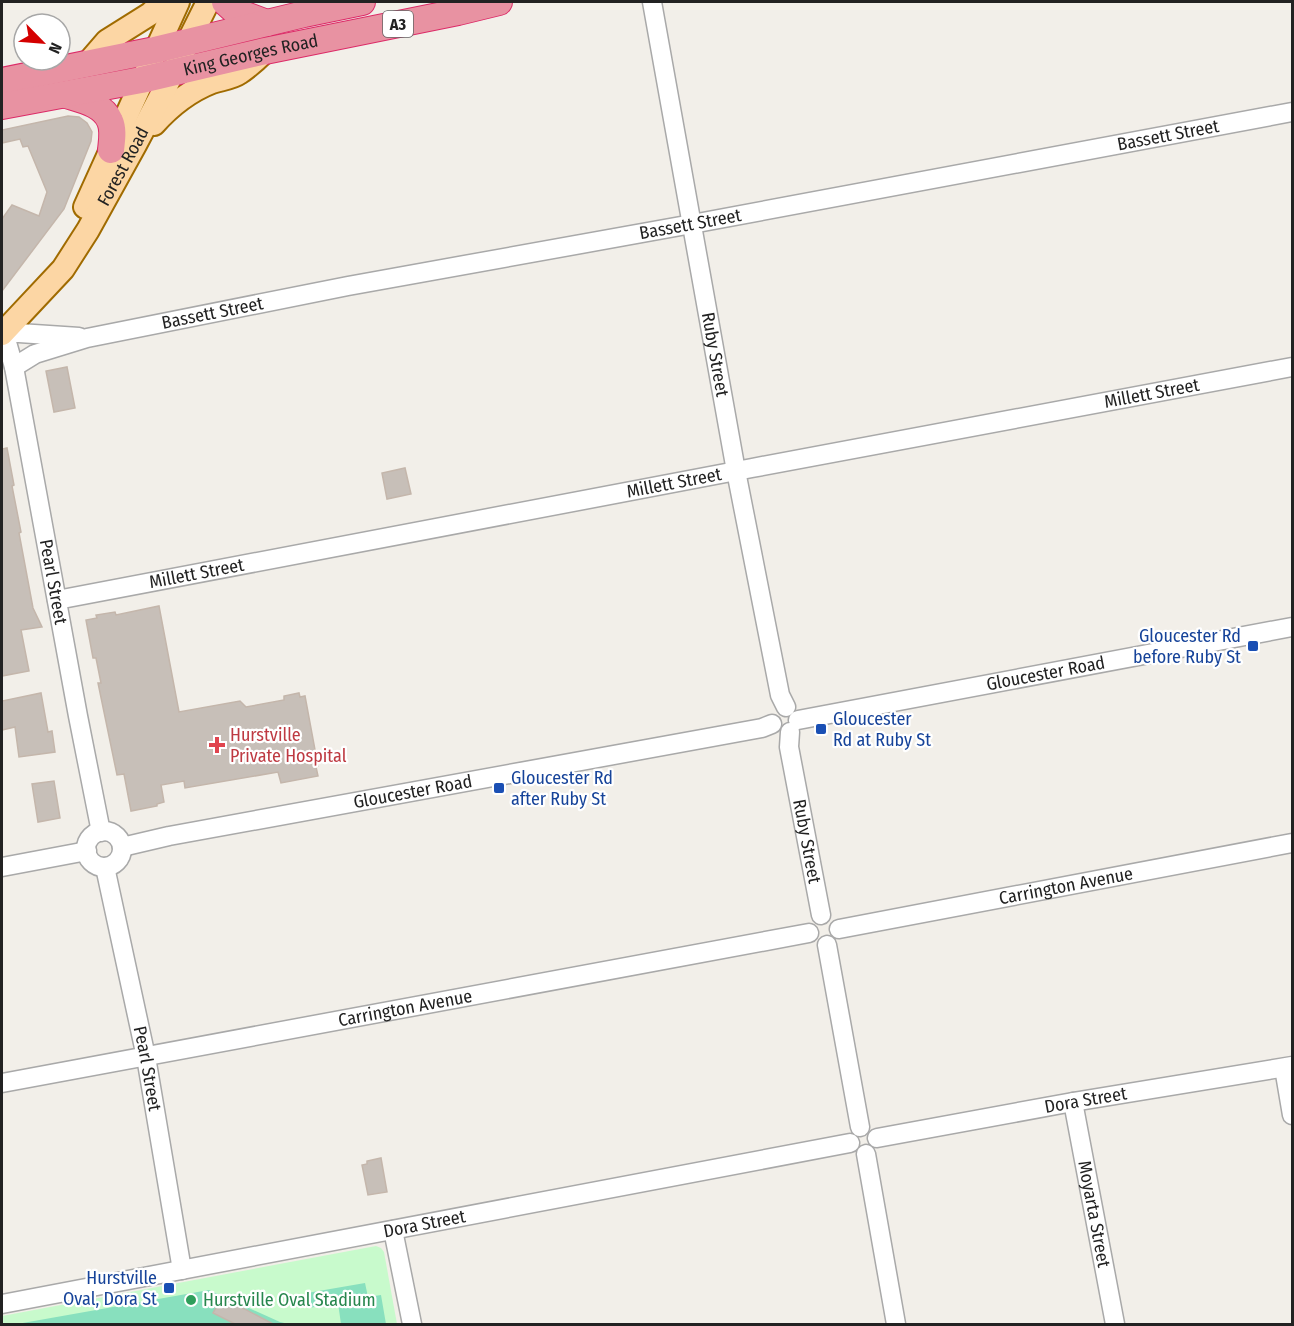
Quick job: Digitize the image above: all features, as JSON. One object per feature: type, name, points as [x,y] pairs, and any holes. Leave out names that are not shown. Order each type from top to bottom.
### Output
[{"type":"highway","points":[[225,2],[235,11],[267,23]]},
{"type":"highway","name":"King Georges Road","points":[[2,81],[155,50],[362,2]]},
{"type":"highway","name":"King Georges Road","points":[[2,106],[141,80],[265,51],[499,2]]},
{"type":"highway","points":[[63,95],[97,106],[107,115],[123,147]]},
{"type":"main road","points":[[88,63],[107,41],[150,14],[163,2]]},
{"type":"main road","name":"Forest Road","points":[[123,147],[141,80],[177,2]]},
{"type":"main road","name":"Forest Road","points":[[8,328],[50,271],[123,147],[173,73],[208,2]]},
{"type":"main road","points":[[123,147],[184,97],[214,81],[238,75],[265,51]]},
{"type":"street","name":"Ruby Street","points":[[652,2],[736,471],[780,695],[791,720],[789,750],[821,915]]},
{"type":"street","name":"Bassett Street","points":[[14,367],[35,354],[87,338],[348,286],[1293,112]]},
{"type":"street","name":"Bassett Street","points":[[8,328],[87,338]]},
{"type":"street","name":"Pearl Street","points":[[8,328],[101,832]]},
{"type":"street","name":"Millett Street","points":[[57,600],[1293,367]]},
{"type":"street","name":"Gloucester Road","points":[[122,847],[170,836],[762,728],[772,723],[775,712],[782,707],[791,720],[1293,627]]},
{"type":"street","points":[[101,832],[117,837],[122,847],[120,858],[105,867],[91,861],[87,850],[92,837],[101,832]]},
{"type":"street","name":"Carrington Avenue","points":[[839,929],[1293,843]]},
{"type":"street","points":[[2,867],[87,850]]},
{"type":"street","name":"Pearl Street","points":[[105,867],[146,1057],[182,1270]]},
{"type":"street","points":[[821,915],[833,918],[839,929],[838,936],[827,945],[814,941],[809,933],[812,922],[821,915]]},
{"type":"street","name":"Carrington Avenue","points":[[2,1083],[809,933]]},
{"type":"street","points":[[827,945],[860,1127]]},
{"type":"street","points":[[1288,1067],[1293,1114]]},
{"type":"street","name":"Dora Street","points":[[877,1138],[1073,1102],[1288,1067]]},
{"type":"street","name":"Moyarta Street","points":[[1073,1102],[1115,1324]]},
{"type":"street","points":[[860,1127],[870,1128],[877,1138],[874,1150],[866,1154],[856,1153],[850,1143],[852,1133],[860,1127]]},
{"type":"street","name":"Dora Street","points":[[2,1304],[850,1143]]},
{"type":"street","points":[[866,1154],[891,1324]]},
{"type":"street","points":[[393,1230],[412,1324]]},
{"type":"green space","points":[[376,1246],[384,1252],[397,1324],[2,1324],[2,1316]]},
{"type":"green space","points":[[365,1283],[368,1297],[381,1295],[386,1324],[341,1324],[338,1303],[309,1308],[307,1293]]},
{"type":"green space","name":"Hurstville Oval Stadium","points":[[209,1290],[289,1324],[17,1324]]},
{"type":"building","points":[[68,116],[79,117],[87,123],[92,132],[91,141],[64,209],[2,291],[2,219],[12,205],[39,216],[47,192],[28,146],[23,147],[20,139],[2,143],[2,130]]},
{"type":"building","points":[[67,367],[75,408],[54,412],[46,371]]},
{"type":"building","points":[[7,448],[33,608],[42,627],[21,630],[29,671],[2,676],[2,449]]},
{"type":"building","points":[[405,468],[411,494],[387,499],[382,473]]},
{"type":"building","name":"Hurstville Private Hospital","points":[[159,606],[179,712],[240,701],[246,707],[284,700],[284,696],[299,693],[300,697],[305,696],[318,776],[281,783],[278,772],[185,788],[184,781],[161,785],[164,802],[157,806],[131,811],[124,774],[117,775],[98,683],[101,683],[96,658],[93,658],[86,620],[97,618],[96,615],[115,612],[116,615]]},
{"type":"building","points":[[41,693],[48,732],[52,731],[55,752],[19,757],[15,727],[2,730],[2,701]]},
{"type":"building","points":[[54,781],[60,818],[38,822],[32,784]]},
{"type":"building","points":[[381,1158],[387,1192],[368,1195],[362,1165],[367,1164],[367,1161]]},
{"type":"building","points":[[222,1297],[273,1324],[235,1324],[213,1313]]},
{"type":"place","name":"Gloucester Rd before Ruby St","points":[[1253,646]]},
{"type":"place","name":"Gloucester Rd at Ruby St","points":[[821,729]]},
{"type":"place","name":"Hurstville Private Hospital","points":[[217,745]]},
{"type":"place","name":"Gloucester Rd after Ruby St","points":[[499,788]]},
{"type":"place","name":"Hurstville Oval, Dora St","points":[[169,1288]]},
{"type":"place","name":"Hurstville Oval Stadium","points":[[191,1300]]}]
